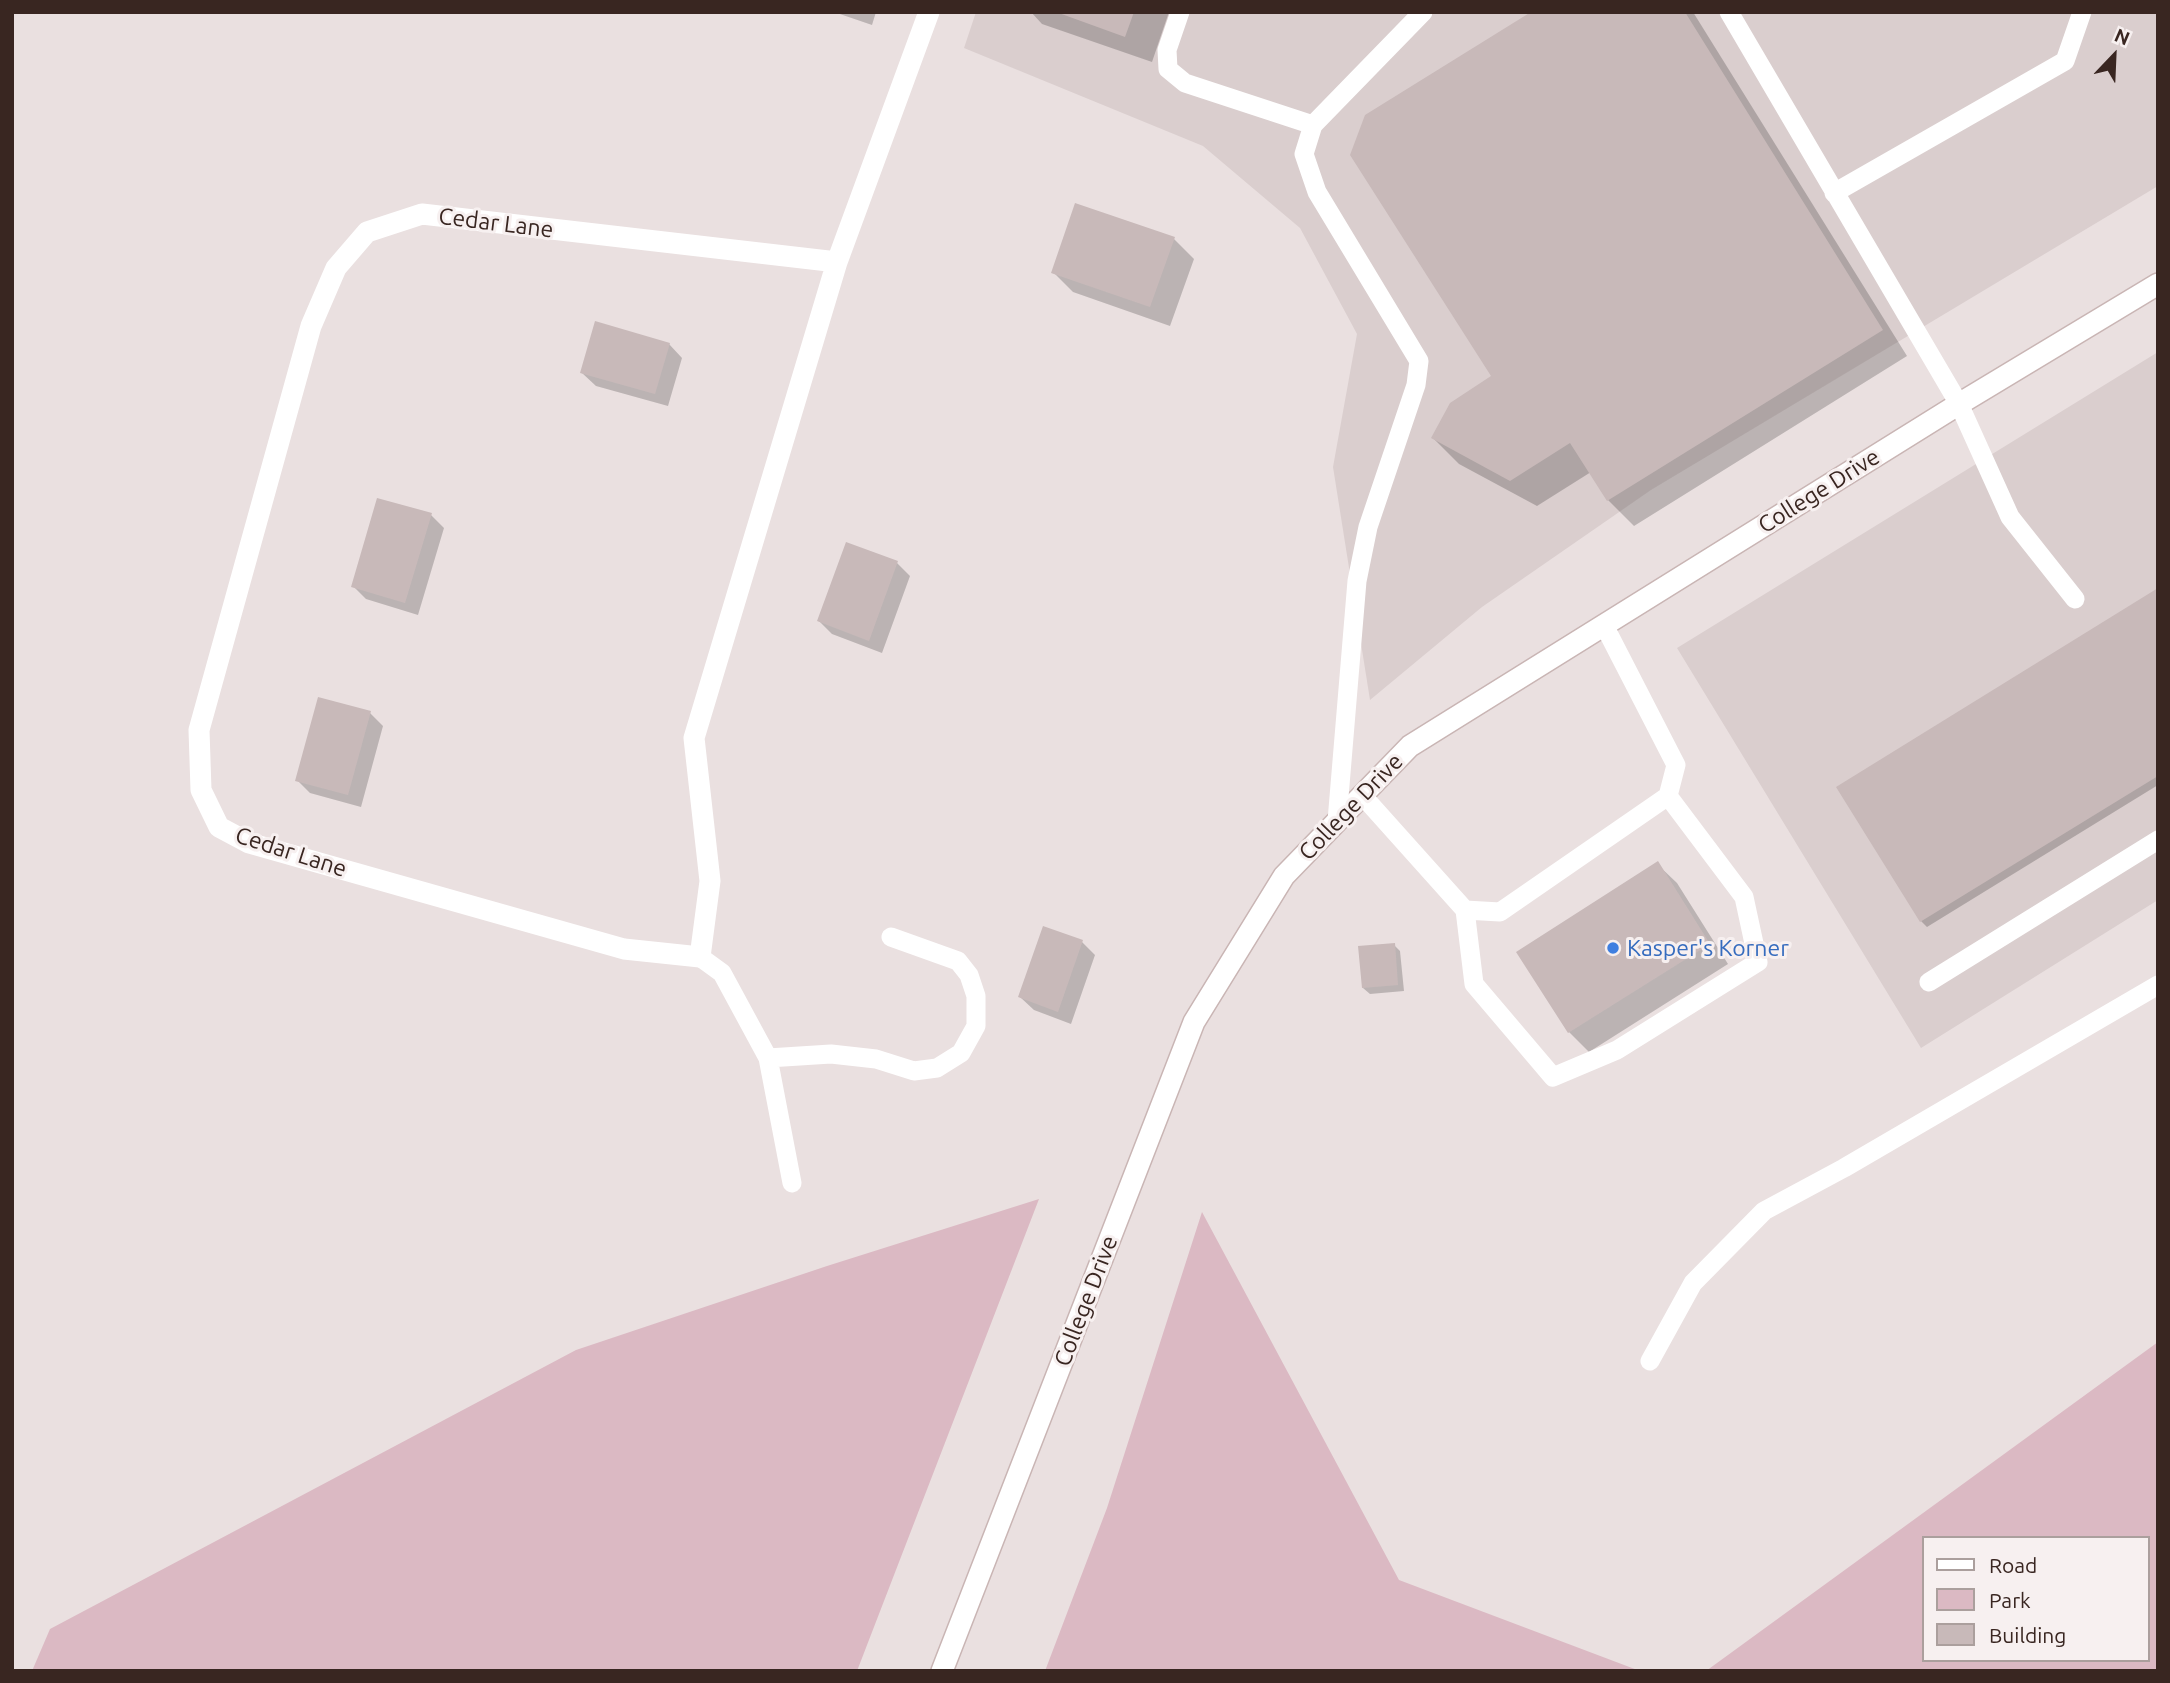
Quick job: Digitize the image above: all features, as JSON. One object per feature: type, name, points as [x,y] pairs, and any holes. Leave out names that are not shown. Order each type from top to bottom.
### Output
[{"type":"street","points":[[700,957],[710,881],[694,738],[836,262],[929,12]]},
{"type":"street","name":"Cedar Lane","points":[[700,957],[624,949],[249,843],[219,827],[201,790],[199,730],[311,326],[336,268],[367,232],[422,214],[836,262]]},
{"type":"street","name":"College Drive","points":[[943,1671],[1194,1022],[1284,876],[1410,746],[1959,404],[2158,284]]},
{"type":"lane","points":[[1180,12],[1167,50],[1168,69],[1185,83],[1313,125]]},
{"type":"lane","points":[[1337,821],[1357,581],[1368,527],[1416,385],[1419,361],[1317,192],[1304,154],[1313,125],[1423,12]]},
{"type":"lane","points":[[1729,12],[1959,404],[2010,517],[2075,599]]},
{"type":"lane","points":[[1834,193],[2065,61],[2082,12]]},
{"type":"lane","points":[[1465,910],[1500,912],[1668,796],[1676,765],[1604,625]]},
{"type":"lane","points":[[1362,795],[1465,910],[1474,984],[1553,1077],[1617,1051],[1758,962],[1744,897],[1668,796]]},
{"type":"lane","points":[[1929,982],[2158,840]]},
{"type":"lane","points":[[768,1058],[831,1054],[876,1059],[914,1071],[937,1069],[961,1053],[976,1026],[976,996],[969,975],[958,961],[891,937]]},
{"type":"lane","points":[[700,957],[722,973],[768,1058],[792,1183]]},
{"type":"lane","points":[[1650,1361],[1693,1283],[1764,1211],[1844,1168],[2158,985]]},
{"type":"shaded area","points":[[976,12],[2158,12],[2158,186],[1651,490],[1482,607],[1370,700],[1333,467],[1357,334],[1300,228],[1203,146],[964,48]]},
{"type":"shaded area","points":[[2158,352],[2158,900],[1921,1048],[1677,648]]},
{"type":"green space","points":[[1039,1199],[857,1671],[32,1671],[50,1629],[576,1350]]},
{"type":"green space","points":[[1202,1212],[1399,1580],[1640,1671],[1045,1671],[1107,1508]]},
{"type":"green space","points":[[2158,1342],[2158,1671],[1706,1671]]},
{"type":"building","points":[[1056,12],[1134,12],[1125,37]]},
{"type":"building","points":[[1531,12],[1685,12],[1883,330],[1607,501],[1570,443],[1510,481],[1431,438],[1450,403],[1491,376],[1350,155],[1365,115]]},
{"type":"building","points":[[1075,203],[1175,237],[1150,307],[1051,273]]},
{"type":"building","points":[[595,321],[670,343],[655,394],[580,373]]},
{"type":"building","points":[[377,498],[432,513],[405,603],[351,587]]},
{"type":"building","points":[[846,542],[898,561],[869,641],[817,621]]},
{"type":"building","points":[[2158,588],[2158,776],[1920,922],[1836,787]]},
{"type":"building","points":[[318,697],[371,711],[348,795],[295,781]]},
{"type":"building","name":"Kasper's Korner","points":[[1658,861],[1710,944],[1568,1033],[1516,952]]},
{"type":"building","points":[[1043,926],[1083,940],[1058,1012],[1018,997]]},
{"type":"building","points":[[1395,943],[1398,985],[1362,988],[1358,946]]},
{"type":"place","name":"Kasper's Korner","points":[[1613,948]]}]
